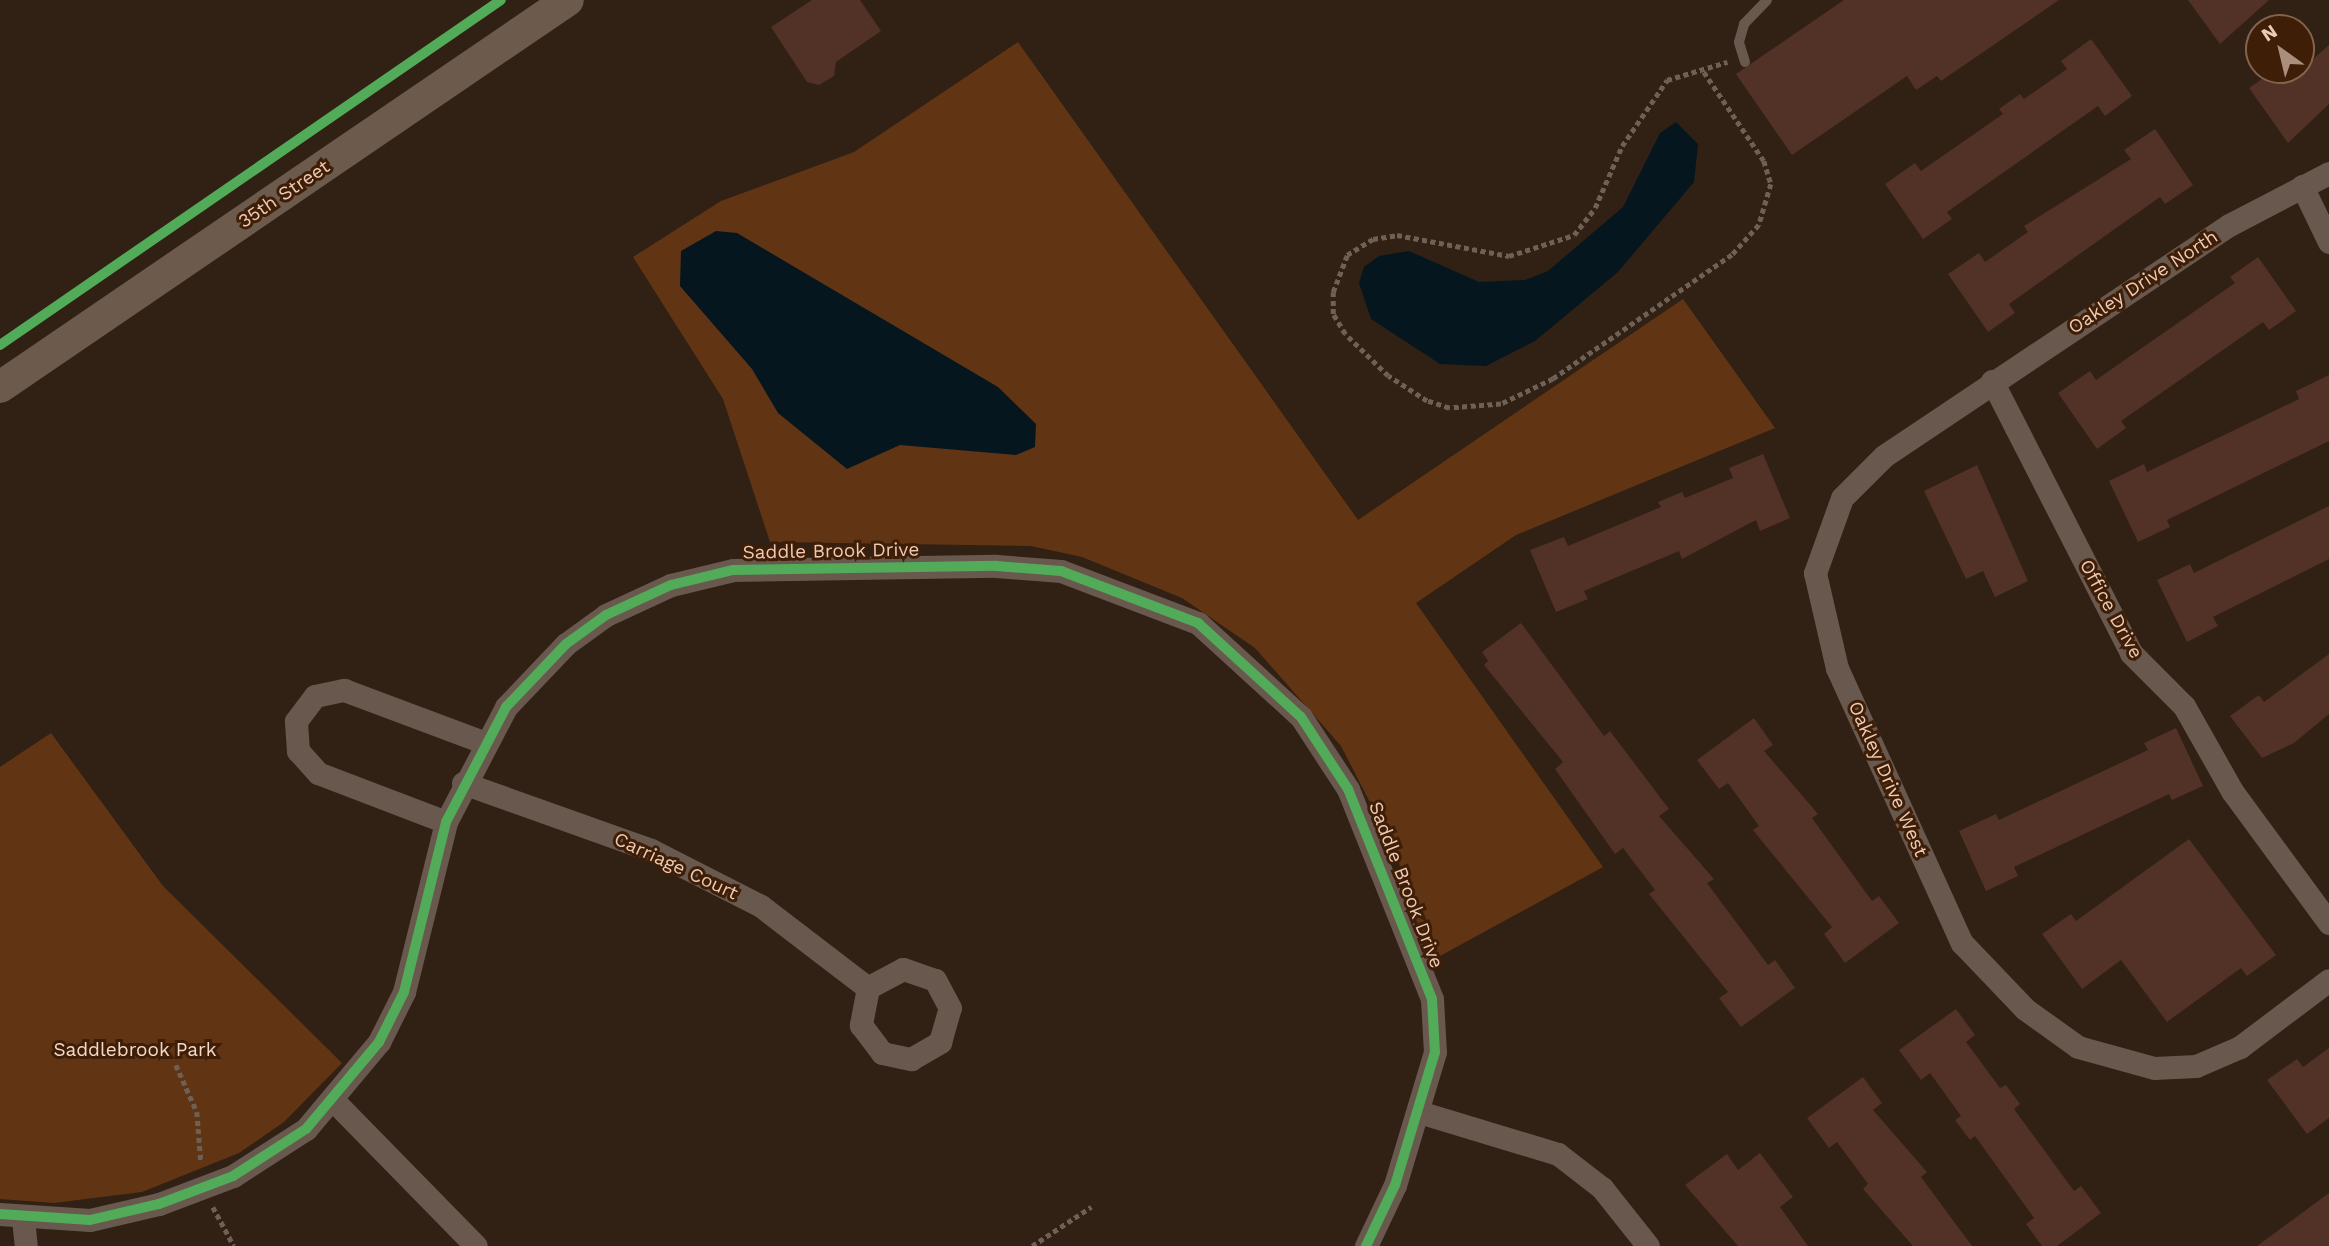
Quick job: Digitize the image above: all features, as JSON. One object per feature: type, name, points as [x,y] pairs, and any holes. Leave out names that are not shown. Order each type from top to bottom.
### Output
[{"type":"street","name":"35th Street","points":[[0,387],[568,0]]},
{"type":"street","name":"Oakley Drive North","points":[[1962,400],[2230,225],[2329,173]]},
{"type":"street","points":[[2301,186],[2329,242]]},
{"type":"street","name":"Office Drive","points":[[1992,381],[2131,653],[2184,706],[2232,790],[2329,923]]},
{"type":"street","name":"Oakley Drive West","points":[[1962,400],[1884,456],[1836,510],[1815,573],[1829,648],[1962,943],[2025,1009],[2078,1046],[2154,1068],[2196,1066],[2240,1046],[2329,980]]},
{"type":"street","name":"Saddle Brook Drive","points":[[0,1214],[23,1219],[90,1220],[202,1189],[272,1154],[334,1100],[379,1042],[404,992],[446,822],[463,783],[524,685],[566,644],[606,615],[714,574],[780,566],[996,566],[1062,571],[1124,590],[1198,623],[1250,665],[1301,717],[1349,789],[1432,999],[1435,1052],[1419,1112],[1366,1246]]},
{"type":"street","points":[[446,822],[318,773],[298,751],[296,720],[315,696],[344,690],[486,743]]},
{"type":"street","name":"Carriage Court","points":[[463,783],[651,850],[761,906],[868,988]]},
{"type":"street","points":[[334,1100],[476,1246]]},
{"type":"street","points":[[1419,1112],[1558,1154],[1602,1188],[1648,1246]]},
{"type":"street","points":[[23,1219],[26,1246]]},
{"type":"lane","points":[[1744,57],[1744,24],[1767,0]]},
{"type":"path","points":[[1704,72],[1764,161],[1771,184],[1759,225],[1732,255],[1553,379],[1501,404],[1449,408],[1427,401],[1388,376],[1345,334],[1334,314],[1334,292],[1348,255],[1373,239],[1397,235],[1509,256],[1574,235],[1595,208],[1622,146],[1667,80],[1683,71],[1704,72],[1744,57]]},
{"type":"path","points":[[176,1065],[197,1112],[202,1189],[234,1246]]},
{"type":"path","points":[[1032,1246],[1091,1207]]},
{"type":"green space","points":[[1018,42],[1358,520],[1683,299],[1775,428],[1516,535],[1416,603],[1603,867],[1429,962],[1396,853],[1341,746],[1255,648],[1182,598],[1082,557],[1031,546],[770,542],[723,399],[633,257],[721,201],[854,152]]},
{"type":"green space","name":"Saddlebrook Park","points":[[51,733],[163,886],[342,1063],[284,1122],[239,1153],[142,1192],[54,1203],[0,1199],[0,767]]},
{"type":"water","points":[[1676,122],[1698,144],[1694,182],[1618,272],[1535,341],[1486,366],[1440,364],[1371,319],[1359,283],[1364,267],[1379,256],[1409,251],[1479,282],[1525,280],[1548,271],[1623,207],[1660,133]]},
{"type":"water","points":[[716,231],[737,233],[998,387],[1036,424],[1035,447],[1016,455],[900,445],[847,469],[778,413],[752,369],[680,286],[681,251]]},
{"type":"building","points":[[812,0],[860,0],[881,31],[836,62],[834,76],[819,85],[807,82],[771,27]]},
{"type":"building","points":[[1844,0],[2059,0],[1941,81],[1937,76],[1916,90],[1907,76],[1792,155],[1736,74]]},
{"type":"building","points":[[2188,0],[2269,0],[2253,14],[2245,14],[2245,22],[2220,44]]},
{"type":"building","points":[[2091,39],[2132,96],[2105,116],[2098,106],[1947,212],[1952,219],[1923,239],[1885,184],[1915,163],[1921,171],[2003,114],[1999,109],[2020,94],[2024,99],[2067,69],[2061,61]]},
{"type":"building","points":[[2329,45],[2329,104],[2288,143],[2249,88],[2255,84],[2315,84],[2315,58]]},
{"type":"building","points":[[2155,129],[2193,185],[2165,204],[2160,197],[2009,304],[2015,313],[1988,332],[1948,274],[1979,253],[1985,262],[2028,232],[2024,226],[2131,159],[2124,150]]},
{"type":"building","points":[[2258,257],[2296,311],[2269,330],[2263,322],[2121,421],[2126,428],[2097,449],[2058,393],[2090,371],[2096,380],[2235,283],[2230,277]]},
{"type":"building","points":[[2329,375],[2329,441],[2167,520],[2170,527],[2138,542],[2109,481],[2144,464],[2147,472],[2299,399],[2296,391]]},
{"type":"building","points":[[1763,454],[1790,518],[1760,531],[1756,520],[1682,559],[1679,551],[1584,591],[1588,599],[1556,612],[1530,550],[1564,537],[1568,546],[1661,507],[1658,502],[1682,492],[1685,498],[1733,478],[1729,468]]},
{"type":"building","points":[[1977,465],[2028,581],[1995,597],[1983,571],[1966,579],[1924,491]]},
{"type":"building","points":[[2329,506],[2329,559],[2213,617],[2218,626],[2187,642],[2157,580],[2190,564],[2194,573]]},
{"type":"building","points":[[1521,623],[1604,736],[1610,731],[1669,809],[1659,816],[1714,879],[1707,883],[1768,965],[1775,960],[1795,988],[1741,1027],[1719,998],[1728,992],[1649,894],[1655,890],[1623,848],[1615,854],[1555,769],[1563,762],[1484,665],[1488,661],[1482,652]]},
{"type":"building","points":[[2329,654],[2329,714],[2294,743],[2262,758],[2230,716],[2259,695],[2264,702]]},
{"type":"building","points":[[1754,718],[1773,745],[1764,751],[1818,814],[1812,818],[1872,901],[1879,896],[1899,923],[1845,963],[1824,934],[1832,927],[1753,830],[1759,826],[1728,783],[1719,789],[1697,760]]},
{"type":"building","points":[[2176,728],[2203,786],[2172,800],[2169,794],[2014,867],[2018,876],[1986,891],[1959,831],[1996,814],[1999,820],[2148,750],[2144,743]]},
{"type":"building","points":[[2189,839],[2276,955],[2247,976],[2241,968],[2167,1022],[2121,960],[2082,989],[2042,934],[2071,914],[2076,921]]},
{"type":"building","points":[[1956,1009],[1975,1035],[1966,1042],[2000,1088],[2006,1085],[2020,1104],[2014,1109],[2074,1191],[2081,1186],[2101,1213],[2057,1246],[2042,1246],[2026,1224],[2034,1218],[1975,1136],[1970,1140],[1955,1120],[1961,1116],[1930,1073],[1921,1080],[1899,1050]]},
{"type":"building","points":[[2329,1048],[2329,1118],[2307,1134],[2267,1080],[2297,1059],[2303,1067]]},
{"type":"building","points":[[1863,1077],[1882,1103],[1873,1110],[1927,1172],[1921,1177],[1972,1246],[1913,1246],[1863,1189],[1868,1184],[1837,1142],[1829,1148],[1807,1118]]},
{"type":"building","points":[[1760,1153],[1793,1197],[1780,1207],[1808,1246],[1738,1246],[1685,1185],[1727,1154],[1738,1170]]},
{"type":"building","points":[[2329,1193],[2329,1246],[2257,1246]]},
{"type":"cycle path","points":[[0,345],[501,0]]},
{"type":"cycle path","points":[[0,1214],[90,1220],[159,1204],[233,1176],[306,1129],[379,1042],[404,992],[446,822],[506,707],[566,644],[606,615],[671,585],[733,570],[996,566],[1061,571],[1198,623],[1301,717],[1348,789],[1432,999],[1435,1052],[1395,1185],[1366,1246]]}]
